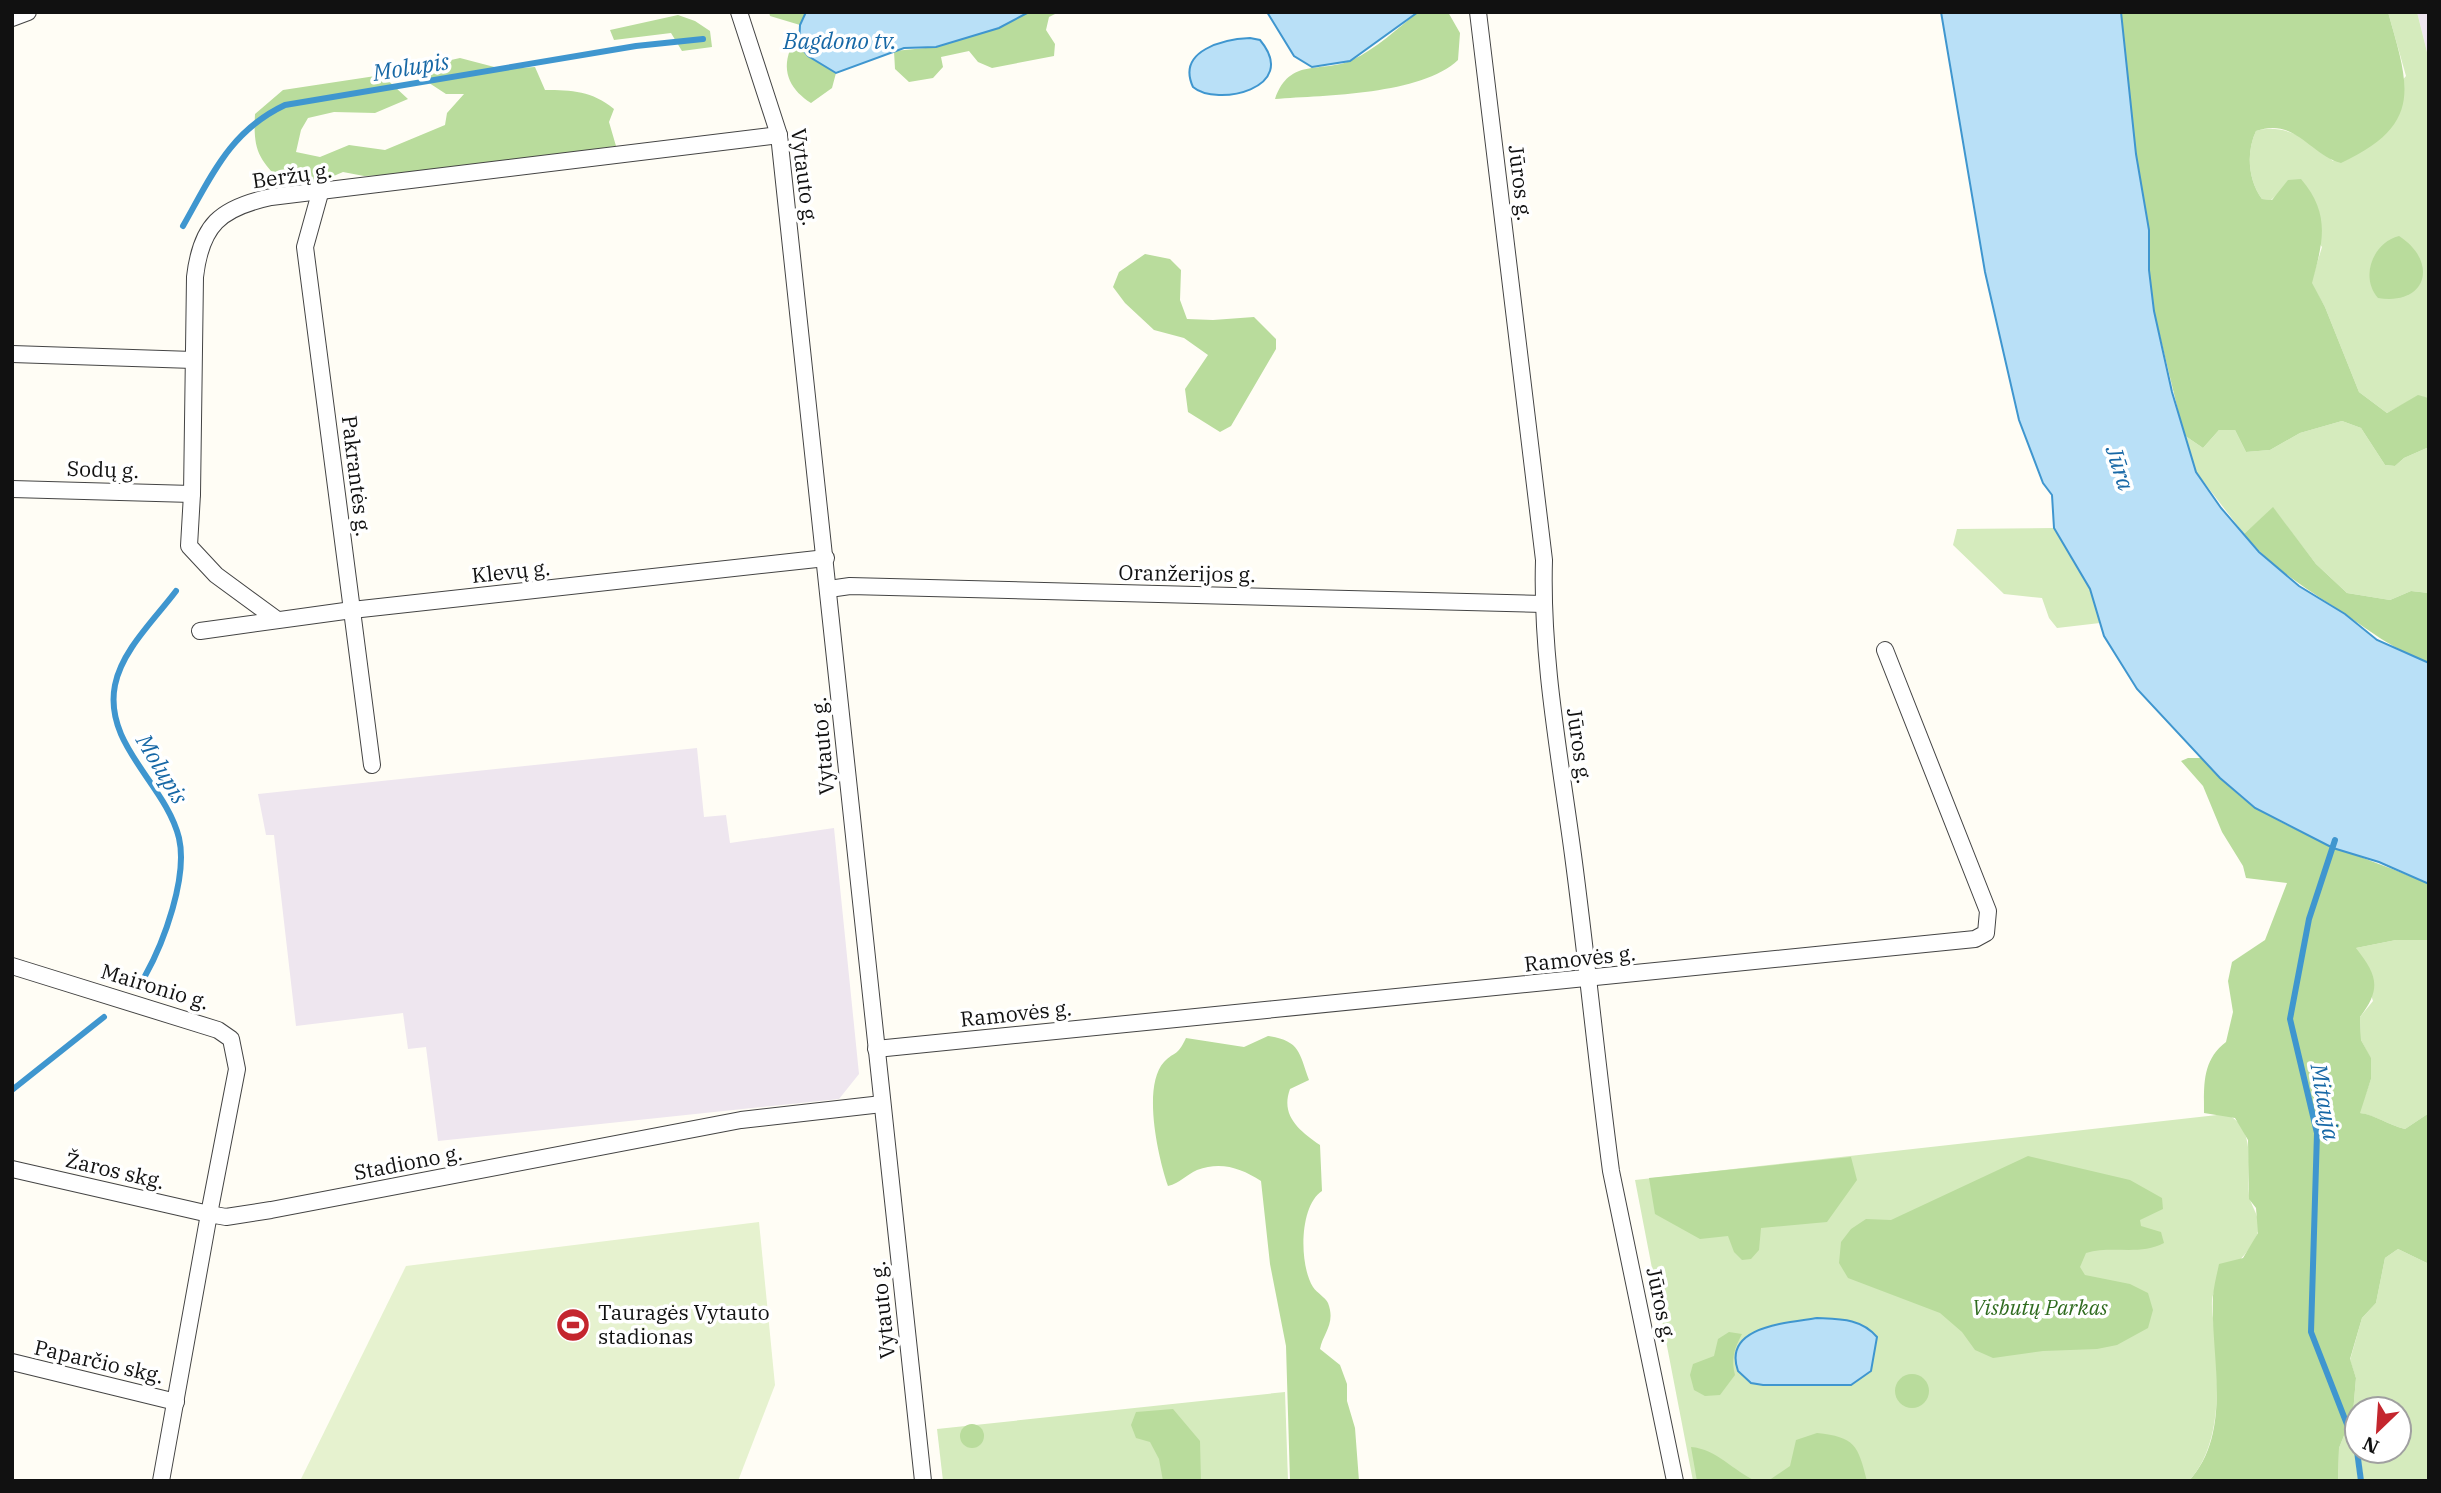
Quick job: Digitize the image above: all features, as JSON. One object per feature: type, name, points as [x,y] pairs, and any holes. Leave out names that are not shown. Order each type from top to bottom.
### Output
[{"type":"street","points":[[12,18],[28,12]]},
{"type":"street","name":"Vytauto g.","points":[[739,12],[779,135],[923,1481]]},
{"type":"street","name":"Jūros g.","points":[[1478,12],[1544,560],[1543,636],[1589,979],[1611,1171],[1675,1481]]},
{"type":"street","name":"Beržų g.","points":[[276,620],[216,575],[189,546],[193,360],[199,246],[213,225],[230,211],[249,202],[779,135]]},
{"type":"street","name":"Pakrantės g.","points":[[320,193],[305,247],[372,765]]},
{"type":"street","points":[[12,354],[193,360]]},
{"type":"street","name":"Sodų g.","points":[[12,489],[192,494]]},
{"type":"street","name":"Klevų g.","points":[[200,631],[352,610],[826,558]]},
{"type":"street","name":"Oranžerijos g.","points":[[829,589],[850,586],[1543,604]]},
{"type":"street","name":"Ramovės g.","points":[[876,1049],[1975,939],[1986,933],[1988,911],[1981,888],[1885,650]]},
{"type":"street","name":"Maironio g.","points":[[12,966],[196,1020],[231,1039],[237,1069],[209,1214]]},
{"type":"street","name":"Stadiono g.","points":[[209,1214],[226,1217],[271,1210],[741,1120],[882,1104]]},
{"type":"street","name":"Žaros skg.","points":[[12,1169],[209,1214]]},
{"type":"street","points":[[161,1481],[209,1214]]},
{"type":"street","name":"Paparčio skg.","points":[[12,1362],[176,1402]]},
{"type":"shaded area","points":[[2417,12],[2429,12],[2429,60]]},
{"type":"shaded area","points":[[697,748],[704,817],[726,815],[730,843],[834,828],[859,1074],[839,1099],[438,1141],[426,1047],[408,1049],[403,1013],[296,1026],[274,835],[266,835],[258,794]]},
{"type":"green space","points":[[769,12],[806,12],[800,25],[770,16]]},
{"type":"green space","points":[[1029,12],[1059,12],[1049,17],[1046,30],[1055,44],[1054,56],[992,68],[978,62],[969,51],[941,57],[943,67],[933,78],[909,82],[895,69],[894,51],[936,47],[999,28]]},
{"type":"green space","points":[[1418,12],[1448,12],[1460,33],[1458,60],[1442,72],[1397,87],[1275,99],[1281,86],[1298,71],[1352,60],[1378,44]]},
{"type":"green space","points":[[2121,12],[2388,12],[2401,62],[2404,101],[2398,118],[2386,134],[2341,163],[2320,153],[2292,133],[2270,128],[2256,131],[2250,166],[2251,175],[2262,199],[2272,200],[2288,180],[2301,179],[2311,192],[2321,216],[2322,229],[2312,283],[2325,307],[2359,392],[2387,413],[2418,395],[2429,398],[2429,447],[2404,458],[2395,466],[2385,465],[2361,428],[2342,421],[2300,433],[2270,450],[2246,452],[2235,430],[2219,430],[2203,448],[2184,435],[2154,311],[2149,270],[2149,230],[2136,154]]},
{"type":"green space","points":[[2388,12],[2417,12],[2429,60],[2429,398],[2418,396],[2387,413],[2359,392],[2325,307],[2311,283],[2322,247],[2281,191],[2271,200],[2262,199],[2251,175],[2250,157],[2256,131],[2277,129],[2307,140],[2333,161],[2406,76]]},
{"type":"green space","points":[[678,15],[695,21],[710,31],[712,47],[682,51],[671,33],[614,40],[610,30]]},
{"type":"green space","points":[[799,45],[808,56],[836,73],[832,88],[811,103],[798,93],[788,74],[790,50]]},
{"type":"green space","points":[[460,58],[502,69],[535,67],[545,90],[573,91],[598,98],[614,109],[609,122],[616,146],[421,174],[364,176],[343,172],[315,184],[284,184],[268,168],[259,153],[255,137],[255,114],[283,90],[382,75],[408,99],[375,113],[334,112],[308,118],[301,130],[296,152],[320,157],[349,145],[385,150],[445,125],[447,113],[464,94],[446,94],[420,77],[433,64]]},
{"type":"green space","points":[[2399,236],[2412,246],[2419,258],[2423,269],[2422,280],[2417,289],[2408,295],[2395,299],[2378,298],[2370,281],[2372,262],[2382,246]]},
{"type":"green space","points":[[1145,254],[1170,259],[1181,270],[1180,300],[1187,319],[1254,317],[1276,339],[1276,349],[1231,426],[1220,432],[1188,412],[1185,389],[1208,355],[1184,338],[1154,330],[1125,303],[1113,287],[1119,272]]},
{"type":"green space","points":[[2342,421],[2361,428],[2385,465],[2395,466],[2404,458],[2429,447],[2429,593],[2411,591],[2390,600],[2347,593],[2316,564],[2273,508],[2244,534],[2196,472],[2184,435],[2203,448],[2219,430],[2235,430],[2246,452],[2270,450],[2300,433]]},
{"type":"green space","points":[[2273,507],[2316,564],[2347,593],[2390,600],[2411,591],[2429,593],[2429,663],[2376,635],[2292,578],[2256,547],[2244,534]]},
{"type":"green space","points":[[2054,528],[2090,589],[2100,623],[2057,628],[2049,618],[2042,598],[2004,594],[1953,545],[1957,529]]},
{"type":"green space","points":[[2201,758],[2242,798],[2278,820],[2298,831],[2429,884],[2429,940],[2396,940],[2356,948],[2369,966],[2374,982],[2372,998],[2360,1017],[2361,1040],[2371,1058],[2371,1079],[2360,1113],[2405,1129],[2429,1113],[2429,1264],[2398,1249],[2385,1258],[2376,1303],[2362,1318],[2350,1359],[2356,1378],[2355,1395],[2343,1395],[2343,1438],[2339,1448],[2338,1481],[2189,1481],[2203,1461],[2216,1416],[2213,1296],[2219,1264],[2243,1258],[2258,1233],[2256,1208],[2249,1199],[2248,1140],[2235,1118],[2204,1113],[2206,1074],[2212,1057],[2226,1042],[2233,1012],[2228,981],[2232,962],[2265,940],[2287,883],[2246,878],[2243,866],[2222,832],[2203,786],[2181,761]]},
{"type":"green space","points":[[2396,940],[2429,940],[2429,1113],[2405,1129],[2359,1113],[2371,1079],[2371,1059],[2361,1040],[2360,1017],[2373,1001],[2356,948]]},
{"type":"green space","points":[[1268,1036],[1287,1041],[1297,1049],[1309,1080],[1290,1089],[1288,1099],[1290,1115],[1294,1122],[1320,1145],[1322,1191],[1314,1199],[1305,1222],[1305,1265],[1313,1287],[1327,1301],[1330,1310],[1330,1323],[1320,1349],[1340,1365],[1347,1384],[1347,1401],[1355,1428],[1359,1481],[1290,1481],[1286,1346],[1270,1264],[1261,1181],[1238,1169],[1214,1166],[1197,1170],[1168,1186],[1160,1158],[1153,1104],[1157,1073],[1164,1062],[1178,1051],[1186,1038],[1244,1047]]},
{"type":"green space","name":"Visbutų Parkas","points":[[2226,1114],[2236,1120],[2247,1139],[2249,1195],[2258,1229],[2253,1243],[2213,1295],[2216,1410],[2208,1448],[2189,1481],[1693,1481],[1635,1180]]},
{"type":"green space","points":[[2028,1156],[2130,1180],[2162,1198],[2163,1209],[2140,1220],[2141,1226],[2161,1232],[2164,1243],[2145,1249],[2086,1253],[2080,1267],[2085,1275],[2130,1284],[2148,1293],[2153,1310],[2148,1328],[2117,1345],[2097,1349],[2043,1351],[1993,1358],[1975,1350],[1962,1332],[1940,1313],[1848,1278],[1839,1263],[1841,1242],[1851,1229],[1866,1219],[1891,1220]]},
{"type":"green space","points":[[1851,1157],[1857,1180],[1827,1222],[1761,1228],[1759,1250],[1751,1259],[1742,1260],[1734,1252],[1728,1236],[1700,1239],[1655,1214],[1649,1178]]},
{"type":"green space","name":"Tauragės Vytauto stadionas","points":[[759,1222],[775,1385],[738,1481],[300,1481],[406,1266]]},
{"type":"green space","points":[[2398,1249],[2429,1264],[2429,1481],[2338,1481],[2339,1448],[2343,1438],[2343,1465],[2413,1465],[2413,1395],[2355,1395],[2356,1378],[2350,1360],[2362,1318],[2376,1303],[2385,1258]]},
{"type":"green space","points":[[1729,1332],[1742,1334],[1734,1354],[1735,1375],[1720,1395],[1705,1396],[1694,1390],[1690,1375],[1693,1364],[1714,1356],[1718,1339]]},
{"type":"green space","points":[[1912,1374],[1924,1379],[1929,1391],[1924,1403],[1912,1408],[1900,1403],[1895,1391],[1900,1379]]},
{"type":"green space","points":[[1285,1392],[1288,1481],[943,1481],[937,1429]]},
{"type":"green space","points":[[1173,1409],[1200,1441],[1201,1481],[1163,1481],[1159,1459],[1150,1442],[1136,1438],[1131,1425],[1136,1412]]},
{"type":"green space","points":[[972,1424],[981,1427],[984,1436],[981,1445],[972,1448],[963,1445],[960,1436],[963,1427]]},
{"type":"green space","points":[[1817,1433],[1840,1437],[1853,1445],[1861,1459],[1867,1481],[1768,1481],[1790,1466],[1796,1440]]},
{"type":"green space","points":[[1691,1447],[1717,1456],[1756,1481],[1697,1481]]},
{"type":"water","name":"Bagdono tv.","points":[[806,12],[1029,12],[999,28],[936,47],[904,48],[836,73],[808,56],[799,45],[800,25]]},
{"type":"water","points":[[1267,12],[1418,12],[1350,61],[1312,67],[1294,56]]},
{"type":"water","name":"Jūra","points":[[1941,12],[2121,12],[2136,154],[2149,230],[2149,270],[2154,311],[2172,392],[2196,472],[2221,508],[2259,552],[2299,586],[2345,614],[2377,640],[2429,663],[2429,884],[2379,862],[2333,848],[2255,808],[2220,778],[2137,689],[2104,636],[2090,589],[2054,528],[2052,495],[2043,483],[2019,420],[1985,272]]},
{"type":"water","points":[[1250,38],[1260,40],[1270,57],[1270,71],[1263,82],[1235,94],[1204,93],[1193,87],[1191,64],[1197,56],[1216,44]]},
{"type":"water","points":[[1817,1318],[1849,1321],[1871,1331],[1877,1337],[1871,1371],[1851,1385],[1763,1385],[1751,1383],[1738,1371],[1736,1356],[1739,1344],[1748,1336],[1775,1325]]},
{"type":"waterway","name":"Molupis","points":[[183,226],[214,172],[236,141],[266,116],[285,105],[636,46],[703,39]]},
{"type":"waterway","name":"Molupis","points":[[145,976],[160,946],[172,909],[181,854],[172,818],[118,727],[114,707],[115,685],[132,647],[176,591]]},
{"type":"waterway","name":"Mitauja","points":[[2335,840],[2309,919],[2290,1019],[2317,1133],[2311,1332],[2343,1414]]},
{"type":"waterway","name":"Molupis","points":[[12,1090],[104,1017]]},
{"type":"waterway","name":"Mitauja","points":[[2359,1465],[2361,1481]]},
{"type":"place","name":"Tauragės Vytauto stadionas","points":[[573,1325]]}]
